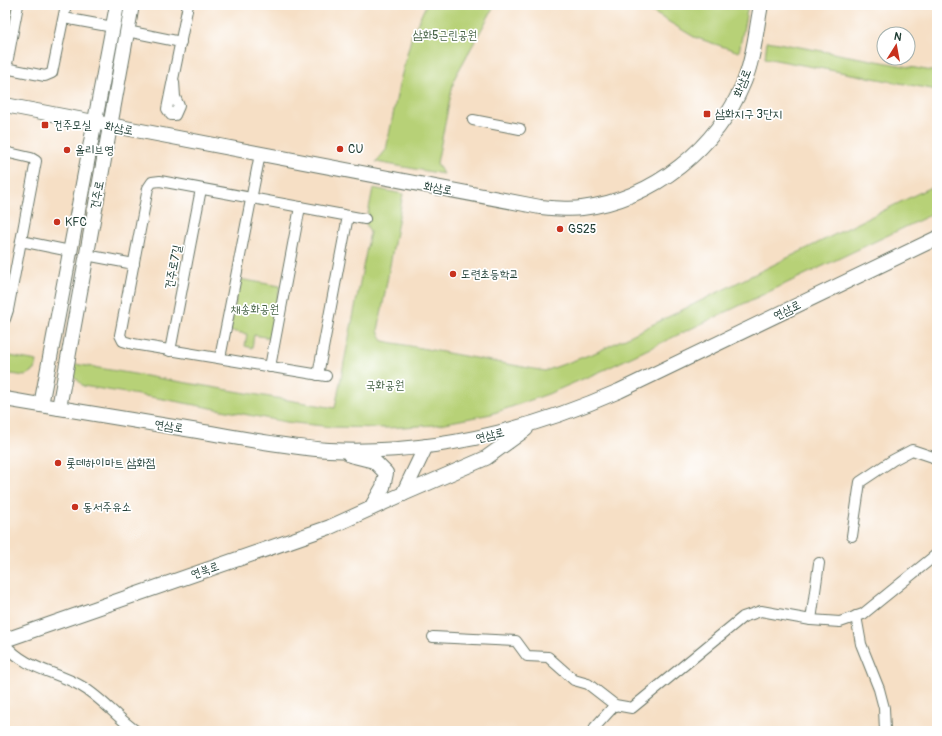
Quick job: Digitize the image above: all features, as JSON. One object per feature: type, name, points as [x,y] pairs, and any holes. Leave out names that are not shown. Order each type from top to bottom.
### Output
[{"type":"main road","name":"건주로","points":[[41,405],[94,123],[118,5]]},
{"type":"main road","name":"건주로","points":[[59,408],[132,5]]},
{"type":"main road","name":"화삼로","points":[[5,105],[540,207],[565,209],[607,204],[646,189],[672,173],[704,144],[719,127],[736,101],[745,80],[752,56],[761,5]]},
{"type":"main road","name":"연삼로","points":[[5,399],[268,442],[328,450],[372,450],[426,446],[474,439],[534,424],[571,412],[620,392],[937,238]]},
{"type":"main road","name":"연북로","points":[[5,640],[330,527],[486,458],[534,424]]},
{"type":"main road","points":[[403,494],[426,446]]},
{"type":"main road","points":[[328,450],[374,461],[386,473],[383,488],[371,508]]},
{"type":"street","points":[[18,5],[5,69],[45,76],[52,73],[66,5]]},
{"type":"street","points":[[174,82],[188,5]]},
{"type":"street","points":[[64,18],[113,27]]},
{"type":"street","points":[[127,31],[181,42]]},
{"type":"street","points":[[474,120],[520,129]]},
{"type":"street","points":[[5,152],[31,158],[36,162],[5,319]]},
{"type":"street","points":[[220,358],[260,154]]},
{"type":"street","points":[[348,216],[322,375],[129,344],[121,338],[150,184],[160,181],[365,219]]},
{"type":"street","name":"건주로7길","points":[[170,351],[201,189]]},
{"type":"street","points":[[270,367],[300,207]]},
{"type":"street","points":[[21,241],[70,251]]},
{"type":"street","points":[[86,255],[134,264]]},
{"type":"street","points":[[852,536],[860,482],[893,460],[912,450],[933,457],[937,461]]},
{"type":"street","points":[[433,637],[516,641],[527,656],[548,657],[574,680],[588,684],[615,705],[632,708],[743,617],[761,611],[811,620],[840,622],[863,614],[937,554]]},
{"type":"street","points":[[811,620],[819,562]]},
{"type":"street","points":[[856,616],[861,644],[879,689],[884,708],[885,731]]},
{"type":"street","points":[[5,644],[35,668],[81,686],[123,722],[136,731]]},
{"type":"street","points":[[594,731],[595,727],[615,705]]},
{"type":"green space","points":[[5,5],[13,5],[10,22],[5,21]]},
{"type":"green space","name":"삼화5근린공원","points":[[426,5],[495,5],[454,79],[437,163],[443,174],[376,162],[386,150],[399,85],[412,35]]},
{"type":"green space","points":[[641,5],[748,5],[739,52],[694,37]]},
{"type":"green space","points":[[767,41],[876,61],[876,66],[904,66],[937,72],[937,90],[765,58]]},
{"type":"green space","name":"국화공원","points":[[937,184],[937,212],[606,369],[548,394],[491,414],[435,425],[387,428],[332,427],[286,422],[83,386],[72,374],[75,364],[335,408],[370,232],[366,224],[373,188],[403,194],[378,331],[383,341],[545,371],[597,352]]},
{"type":"green space","name":"채송화공원","points":[[239,279],[280,286],[270,338],[254,335],[252,348],[245,346],[247,334],[230,331]]},
{"type":"green space","points":[[5,355],[37,361],[35,370],[25,376],[5,373]]},
{"type":"place","name":"삼화지구 3단지","points":[[707,114]]},
{"type":"place","name":"건주모실","points":[[45,125]]},
{"type":"place","name":"CU","points":[[340,149]]},
{"type":"place","name":"올리브영","points":[[67,150]]},
{"type":"place","name":"KFC","points":[[57,222]]},
{"type":"place","name":"GS25","points":[[560,229]]},
{"type":"place","name":"도련초등학교","points":[[453,274]]},
{"type":"place","name":"롯데하이마트 삼화점","points":[[58,463]]},
{"type":"place","name":"동서주유소","points":[[75,507]]}]
